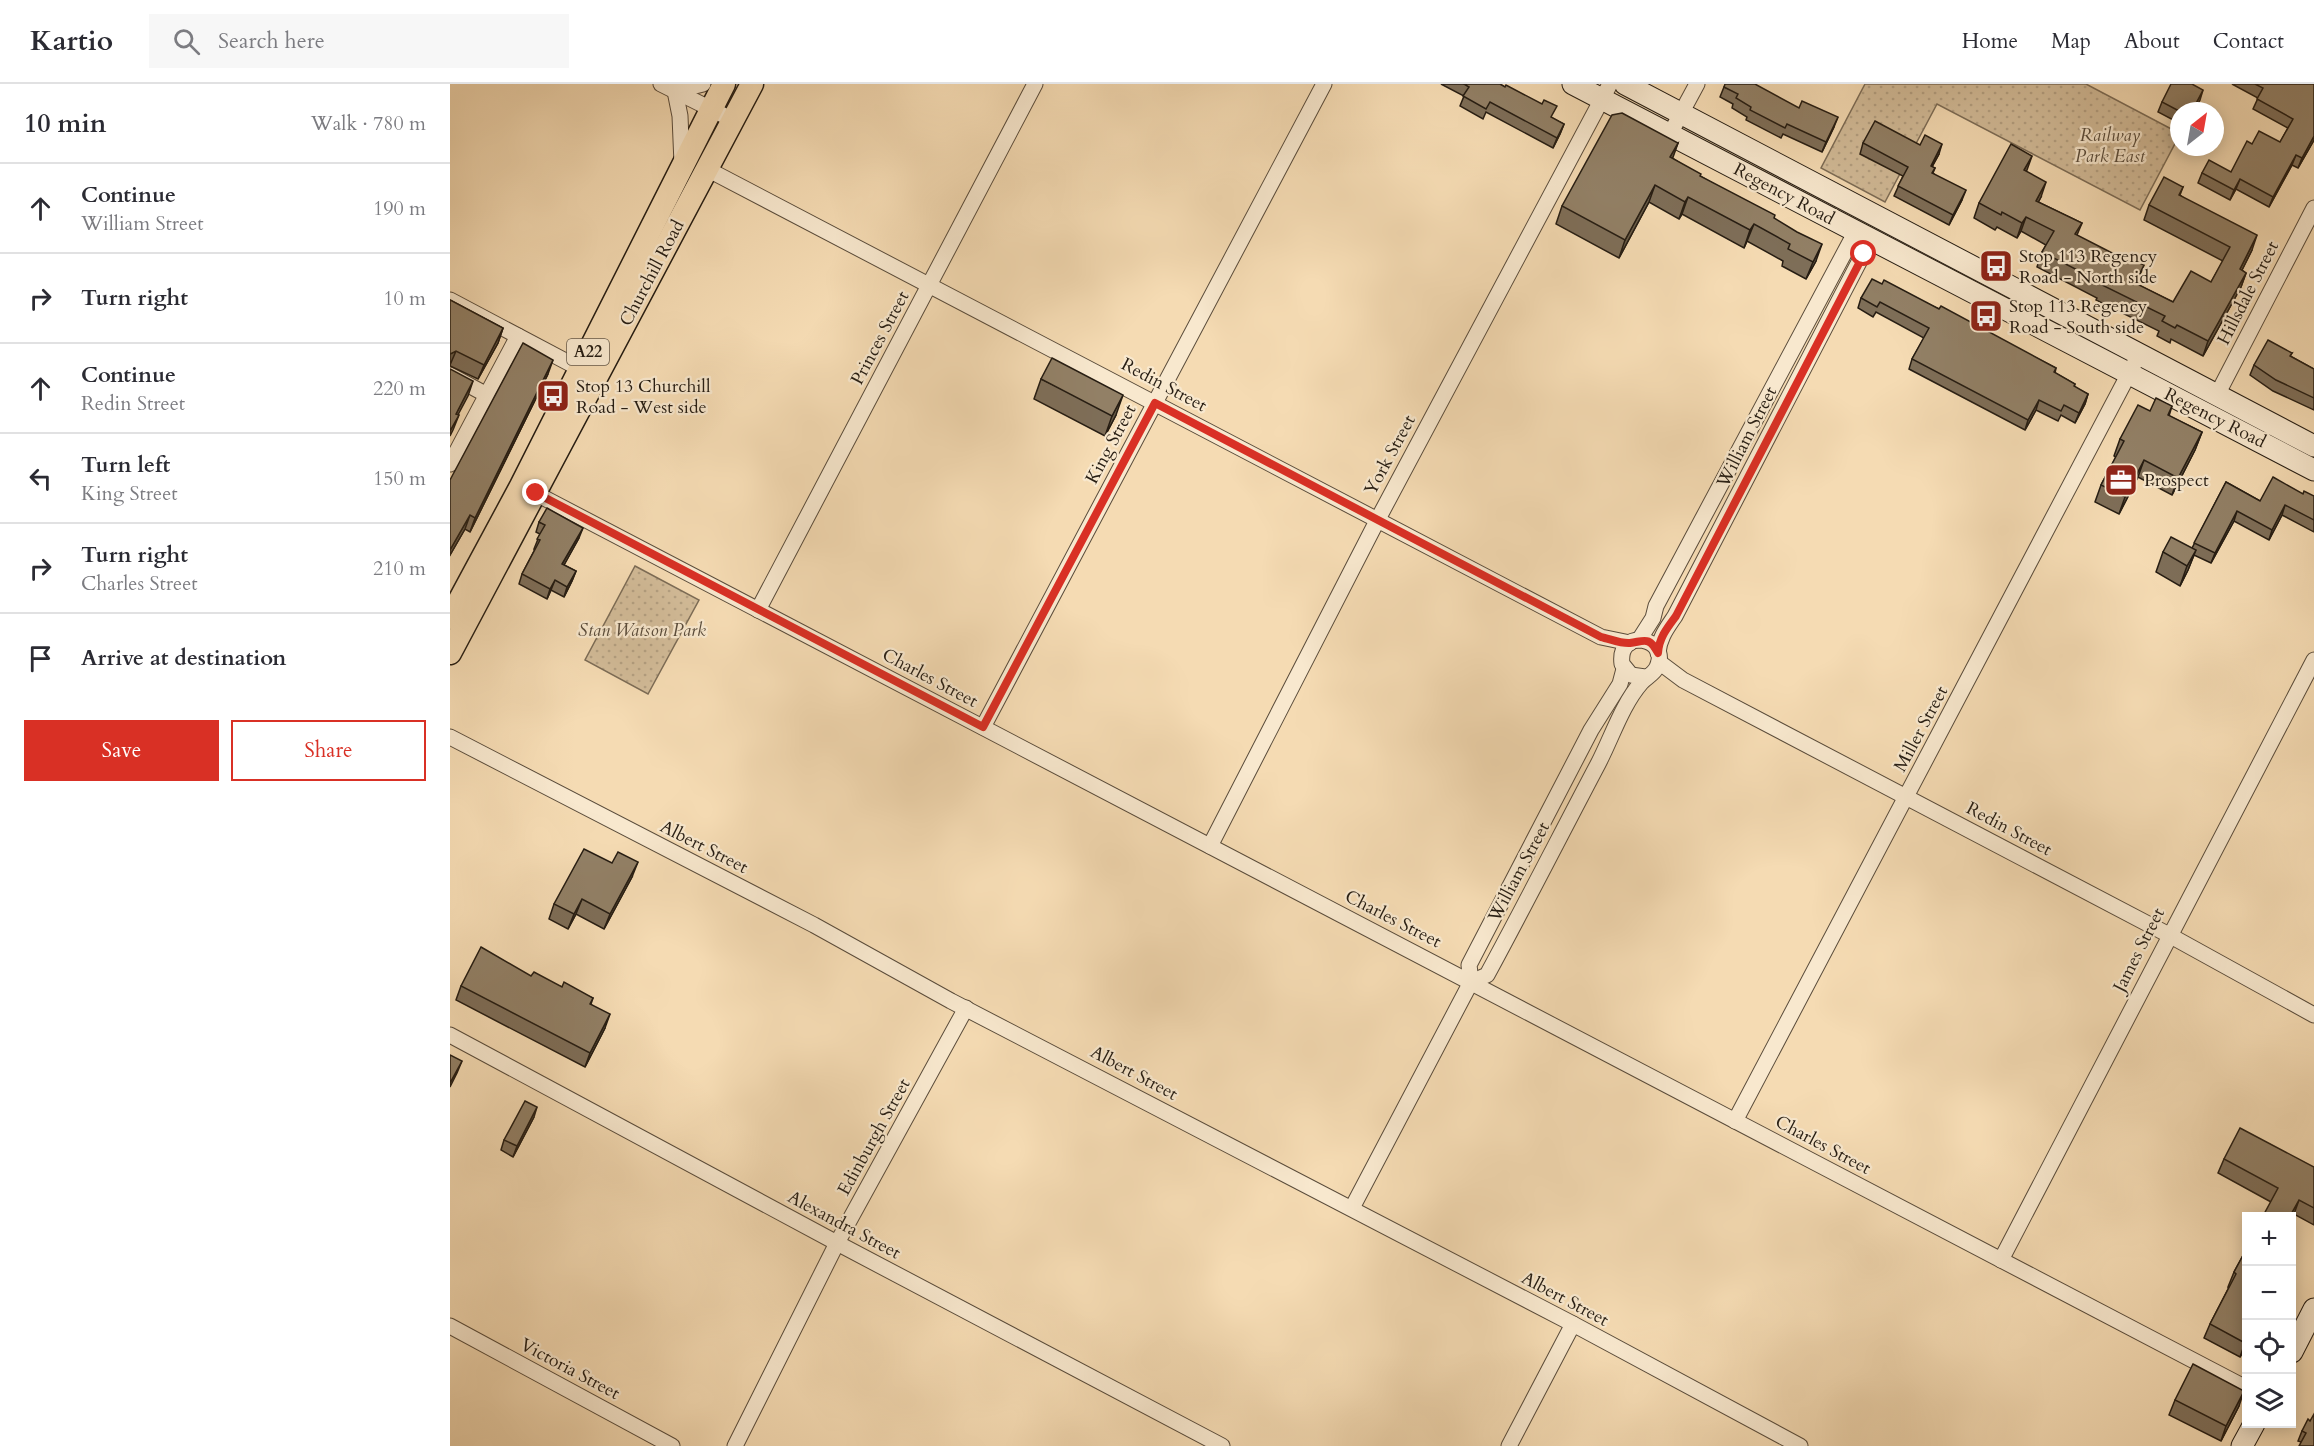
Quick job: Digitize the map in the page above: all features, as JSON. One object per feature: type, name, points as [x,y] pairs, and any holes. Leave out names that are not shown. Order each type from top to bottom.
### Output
[{"type":"main road","name":"Churchill Road","points":[[588,373],[682,166],[724,84]]},
{"type":"main road","name":"Churchill Road","points":[[450,653],[528,489],[588,373],[707,169],[752,84]]},
{"type":"main road","name":"Regency Road","points":[[1573,84],[1606,92],[1670,134],[2314,470]]},
{"type":"main road","name":"Regency Road","points":[[1625,84],[2314,446]]},
{"type":"main road","name":"Churchill Road","points":[[450,618],[528,489]]},
{"type":"main road","points":[[2296,1344],[2314,1309]]},
{"type":"main road","points":[[2242,1446],[2252,1428]]},
{"type":"street","points":[[661,84],[733,120]]},
{"type":"street","points":[[675,91],[703,84]]},
{"type":"street","name":"Princes Street","points":[[758,610],[1035,84]]},
{"type":"street","name":"King Street","points":[[983,727],[1324,84]]},
{"type":"street","points":[[1670,134],[1697,84]]},
{"type":"street","points":[[675,91],[680,116],[682,166]]},
{"type":"street","name":"York Street","points":[[1209,846],[1378,519],[1606,92]]},
{"type":"street","name":"Redin Street","points":[[707,169],[1601,637],[1635,641]]},
{"type":"street","name":"Hillsdale Street","points":[[2217,395],[2314,208]]},
{"type":"street","name":"William Street","points":[[1635,641],[1653,618],[1656,606],[1864,235]]},
{"type":"street","name":"William Street","points":[[1471,982],[1487,975],[1611,740],[1633,692],[1653,666],[1664,634],[1676,616],[1864,235]]},
{"type":"street","points":[[450,300],[588,373]]},
{"type":"street","points":[[450,464],[518,336]]},
{"type":"street","name":"Miller Street","points":[[1735,1121],[2139,354]]},
{"type":"street","points":[[450,375],[487,395]]},
{"type":"street","name":"Charles Street","points":[[528,489],[2242,1385]]},
{"type":"street","name":"Redin Street","points":[[1601,637],[1623,664]]},
{"type":"street","points":[[1635,641],[1651,643],[1653,666],[1631,675],[1623,664],[1625,647],[1635,641]]},
{"type":"street","name":"James Street","points":[[2001,1260],[2314,660]]},
{"type":"street","name":"William Street","points":[[1352,1208],[1471,982],[1469,966],[1591,730],[1620,684],[1623,664]]},
{"type":"street","name":"Redin Street","points":[[1653,666],[2169,935],[2314,1016]]},
{"type":"street","name":"Albert Street","points":[[450,737],[814,925],[966,1008],[1573,1324],[1800,1446]]},
{"type":"street","name":"Edinburgh Street","points":[[735,1446],[837,1244],[966,1008]]},
{"type":"street","name":"Alexandra Street","points":[[450,1035],[837,1244],[1222,1446]]},
{"type":"street","points":[[1509,1446],[1573,1324]]},
{"type":"street","name":"Victoria Street","points":[[450,1326],[672,1446]]},
{"type":"green space","name":"Railway Park East","points":[[1865,84],[2086,84],[2170,128],[2170,153],[2140,210],[1937,104],[1885,202],[1821,168]]},
{"type":"green space","name":"Stan Watson Park","points":[[635,566],[699,600],[648,694],[585,660]]},
{"type":"building","points":[[1464,84],[1500,84],[1505,87],[1506,85],[1542,104],[1544,100],[1557,106],[1551,117],[1564,124],[1557,138],[1490,102],[1486,109],[1463,96],[1469,87]]},
{"type":"building","points":[[1725,84],[1755,84],[1799,108],[1802,101],[1838,117],[1826,142],[1787,124],[1785,128],[1750,110],[1751,107],[1736,98],[1738,94],[1724,87]]},
{"type":"building","points":[[2171,84],[2192,84],[2203,90],[2197,102],[2170,102],[2170,106],[2162,102]]},
{"type":"building","points":[[2255,84],[2314,84],[2314,136],[2302,158],[2296,155],[2273,197],[2240,179],[2234,190],[2202,173],[2209,160],[2231,172],[2247,141],[2252,144],[2259,131],[2280,142],[2293,119],[2257,99],[2263,88]]},
{"type":"building","points":[[1622,113],[1678,143],[1670,157],[1701,174],[1700,176],[1775,215],[1774,218],[1797,232],[1822,244],[1813,262],[1788,249],[1790,244],[1754,224],[1750,230],[1688,197],[1685,202],[1655,185],[1625,240],[1562,206],[1612,115]]},
{"type":"building","points":[[1875,121],[1920,145],[1925,135],[1942,144],[1931,166],[1935,168],[1932,173],[1966,190],[1953,215],[1898,186],[1908,167],[1863,143]]},
{"type":"building","points":[[2011,144],[2032,156],[2024,170],[2046,182],[2036,201],[2082,223],[2075,234],[2116,255],[2118,253],[2144,265],[2135,283],[2173,302],[2191,271],[2211,282],[2230,247],[2149,205],[2164,177],[2183,187],[2179,195],[2257,235],[2240,269],[2246,273],[2208,341],[2177,325],[2175,328],[2162,321],[2165,316],[2042,252],[2054,231],[2026,217],[2022,223],[1979,203]]},
{"type":"building","points":[[1872,279],[1882,284],[1884,280],[1939,309],[1941,306],[2056,368],[2054,372],[2088,394],[2079,413],[2064,405],[2061,411],[2039,400],[2028,420],[1912,359],[1929,328],[1880,302],[1877,307],[1861,298]]},
{"type":"building","points":[[450,300],[503,328],[484,365],[456,351],[450,354]]},
{"type":"building","points":[[2268,340],[2292,353],[2290,356],[2314,369],[2314,398],[2276,380],[2254,365]]},
{"type":"building","points":[[523,343],[553,360],[475,518],[470,515],[450,550],[450,480]]},
{"type":"building","points":[[1052,358],[1123,395],[1112,416],[1041,379]]},
{"type":"building","points":[[450,369],[473,381],[450,431]]},
{"type":"building","points":[[2156,398],[2172,406],[2168,415],[2202,432],[2178,478],[2144,460],[2125,497],[2101,485],[2124,441],[2120,439],[2138,405],[2150,411]]},
{"type":"building","points":[[2273,477],[2303,494],[2304,491],[2314,496],[2314,520],[2285,505],[2272,530],[2237,511],[2215,553],[2194,543],[2226,482],[2260,501]]},
{"type":"building","points":[[547,508],[583,528],[562,564],[576,571],[567,587],[555,580],[550,589],[522,574],[540,540],[537,539],[545,525],[539,522]]},
{"type":"building","points":[[2171,537],[2196,550],[2187,566],[2163,552]]},
{"type":"building","points":[[584,849],[612,863],[618,852],[638,862],[610,914],[582,899],[574,914],[554,904]]},
{"type":"building","points":[[481,947],[531,976],[534,972],[562,987],[564,982],[593,998],[590,1004],[610,1014],[590,1053],[461,986]]},
{"type":"building","points":[[450,1055],[462,1061],[450,1083]]},
{"type":"building","points":[[525,1101],[537,1107],[517,1146],[504,1140]]},
{"type":"building","points":[[2240,1128],[2314,1167],[2314,1208],[2299,1200],[2292,1212],[2265,1212],[2278,1188],[2224,1159]]},
{"type":"building","points":[[2242,1257],[2242,1341],[2210,1324],[2236,1274],[2234,1272]]},
{"type":"building","points":[[2193,1364],[2242,1390],[2242,1395],[2226,1426],[2175,1400]]},
{"type":"building","points":[[2314,1414],[2314,1446],[2299,1446],[2306,1433],[2302,1431],[2308,1419],[2310,1421]]},
{"type":"place","name":"Stop 113 Regency Road - North side","points":[[1996,266]]},
{"type":"place","name":"Stop 113 Regency Road - South side","points":[[1986,316]]},
{"type":"place","name":"Stop 13 Churchill Road - West side","points":[[553,396]]},
{"type":"place","name":"Prospect","points":[[2121,480]]},
{"type":"route","points":[[536,493],[983,727],[1155,403],[1601,637],[1630,643],[1639,640],[1647,641],[1658,653],[1664,634],[1676,616],[1864,254]]}]
